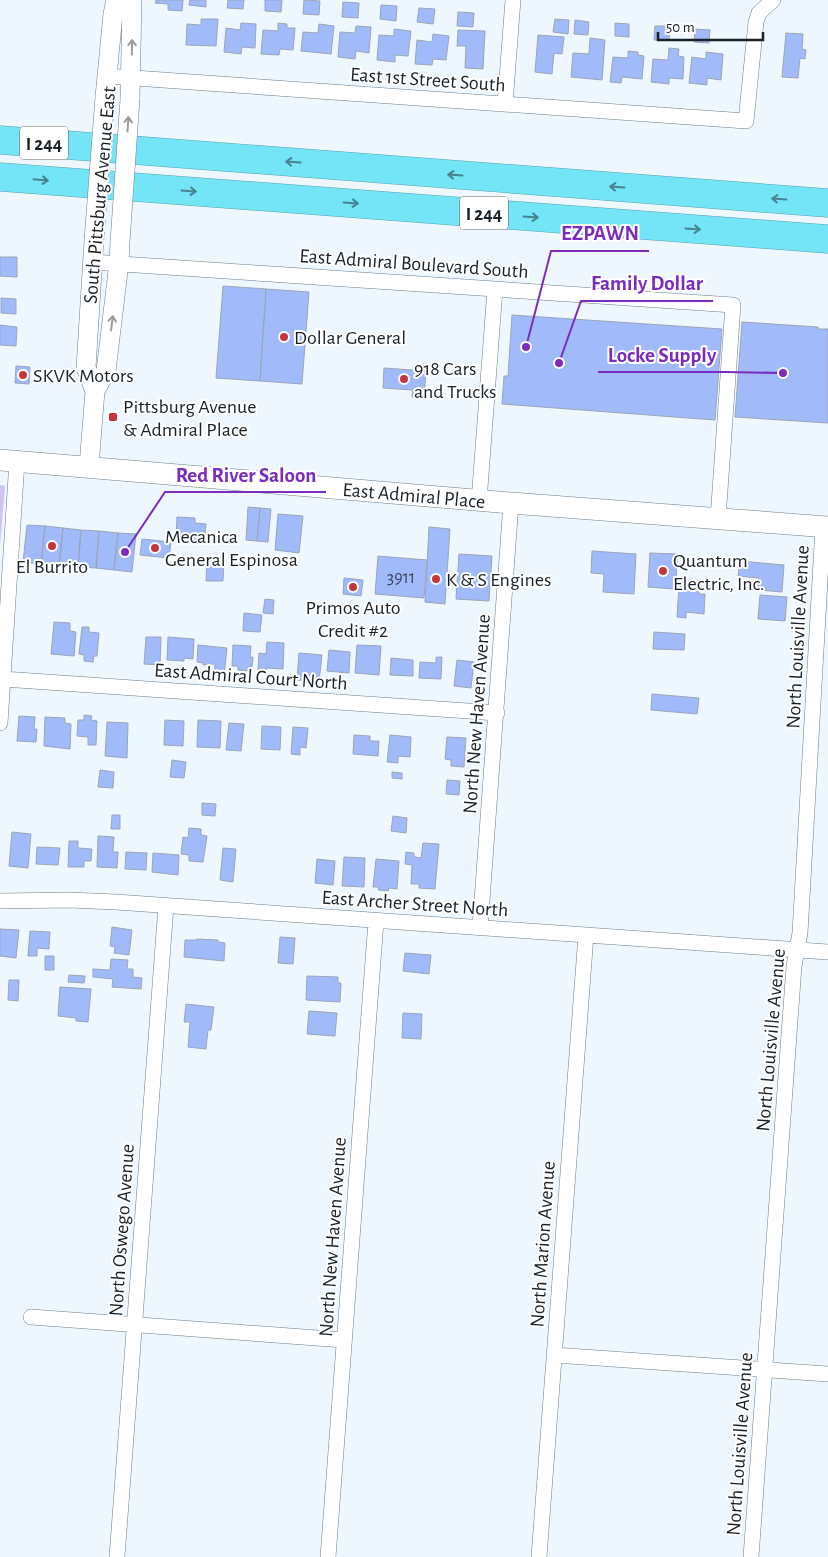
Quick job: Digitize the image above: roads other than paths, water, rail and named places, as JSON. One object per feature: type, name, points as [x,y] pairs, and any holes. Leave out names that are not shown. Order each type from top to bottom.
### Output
[{"type":"highway","name":"I 244","points":[[0,140],[828,203]]},
{"type":"highway","name":"I 244","points":[[0,177],[828,239]]},
{"type":"main road","name":"East Admiral Place","points":[[9,460],[479,501],[826,527]]},
{"type":"street","name":"South Pittsburg Avenue East","points":[[95,391],[86,368],[106,76],[116,0]]},
{"type":"street","name":"South Pittsburg Avenue East","points":[[89,466],[95,391],[106,371],[119,263],[130,100],[132,0]]},
{"type":"street","points":[[505,104],[513,0]]},
{"type":"street","name":"East 1st Street South","points":[[106,76],[746,121],[756,22],[759,13],[773,0]]},
{"type":"street","name":"East Admiral Boulevard South","points":[[92,262],[733,305],[718,518]]},
{"type":"street","points":[[479,501],[495,289]]},
{"type":"street","points":[[0,723],[9,460]]},
{"type":"street","name":"North New Haven Avenue","points":[[480,928],[511,503]]},
{"type":"street","name":"North Louisville Avenue","points":[[751,1557],[794,966],[801,923],[826,527]]},
{"type":"street","name":"East Admiral Court North","points":[[3,679],[497,713]]},
{"type":"street","name":"East Archer Street North","points":[[0,901],[69,900],[116,902],[828,952]]},
{"type":"street","name":"North Oswego Avenue","points":[[117,1557],[166,906]]},
{"type":"street","name":"North New Haven Avenue","points":[[328,1557],[376,921]]},
{"type":"street","name":"North Marion Avenue","points":[[539,1557],[586,935]]},
{"type":"street","points":[[31,1318],[344,1340]]},
{"type":"street","points":[[554,1355],[828,1374]]},
{"type":"place","name":"Dollar General","points":[[284,337]]},
{"type":"place","name":"EZPAWN","points":[[526,347]]},
{"type":"place","name":"Family Dollar","points":[[559,363]]},
{"type":"place","name":"Locke Supply","points":[[783,373]]},
{"type":"place","name":"SKVK Motors","points":[[23,375]]},
{"type":"place","name":"918 Cars and Trucks","points":[[404,379]]},
{"type":"place","name":"Pittsburg Avenue & Admiral Place","points":[[113,417]]},
{"type":"place","name":"El Burrito","points":[[52,546]]},
{"type":"place","name":"Mecanica General Espinosa","points":[[155,548]]},
{"type":"place","name":"Red River Saloon","points":[[125,552]]},
{"type":"place","name":"Quantum Electric, Inc.","points":[[663,571]]},
{"type":"place","name":"K & S Engines","points":[[436,579]]},
{"type":"place","name":"Primos Auto Credit #2","points":[[353,587]]}]
